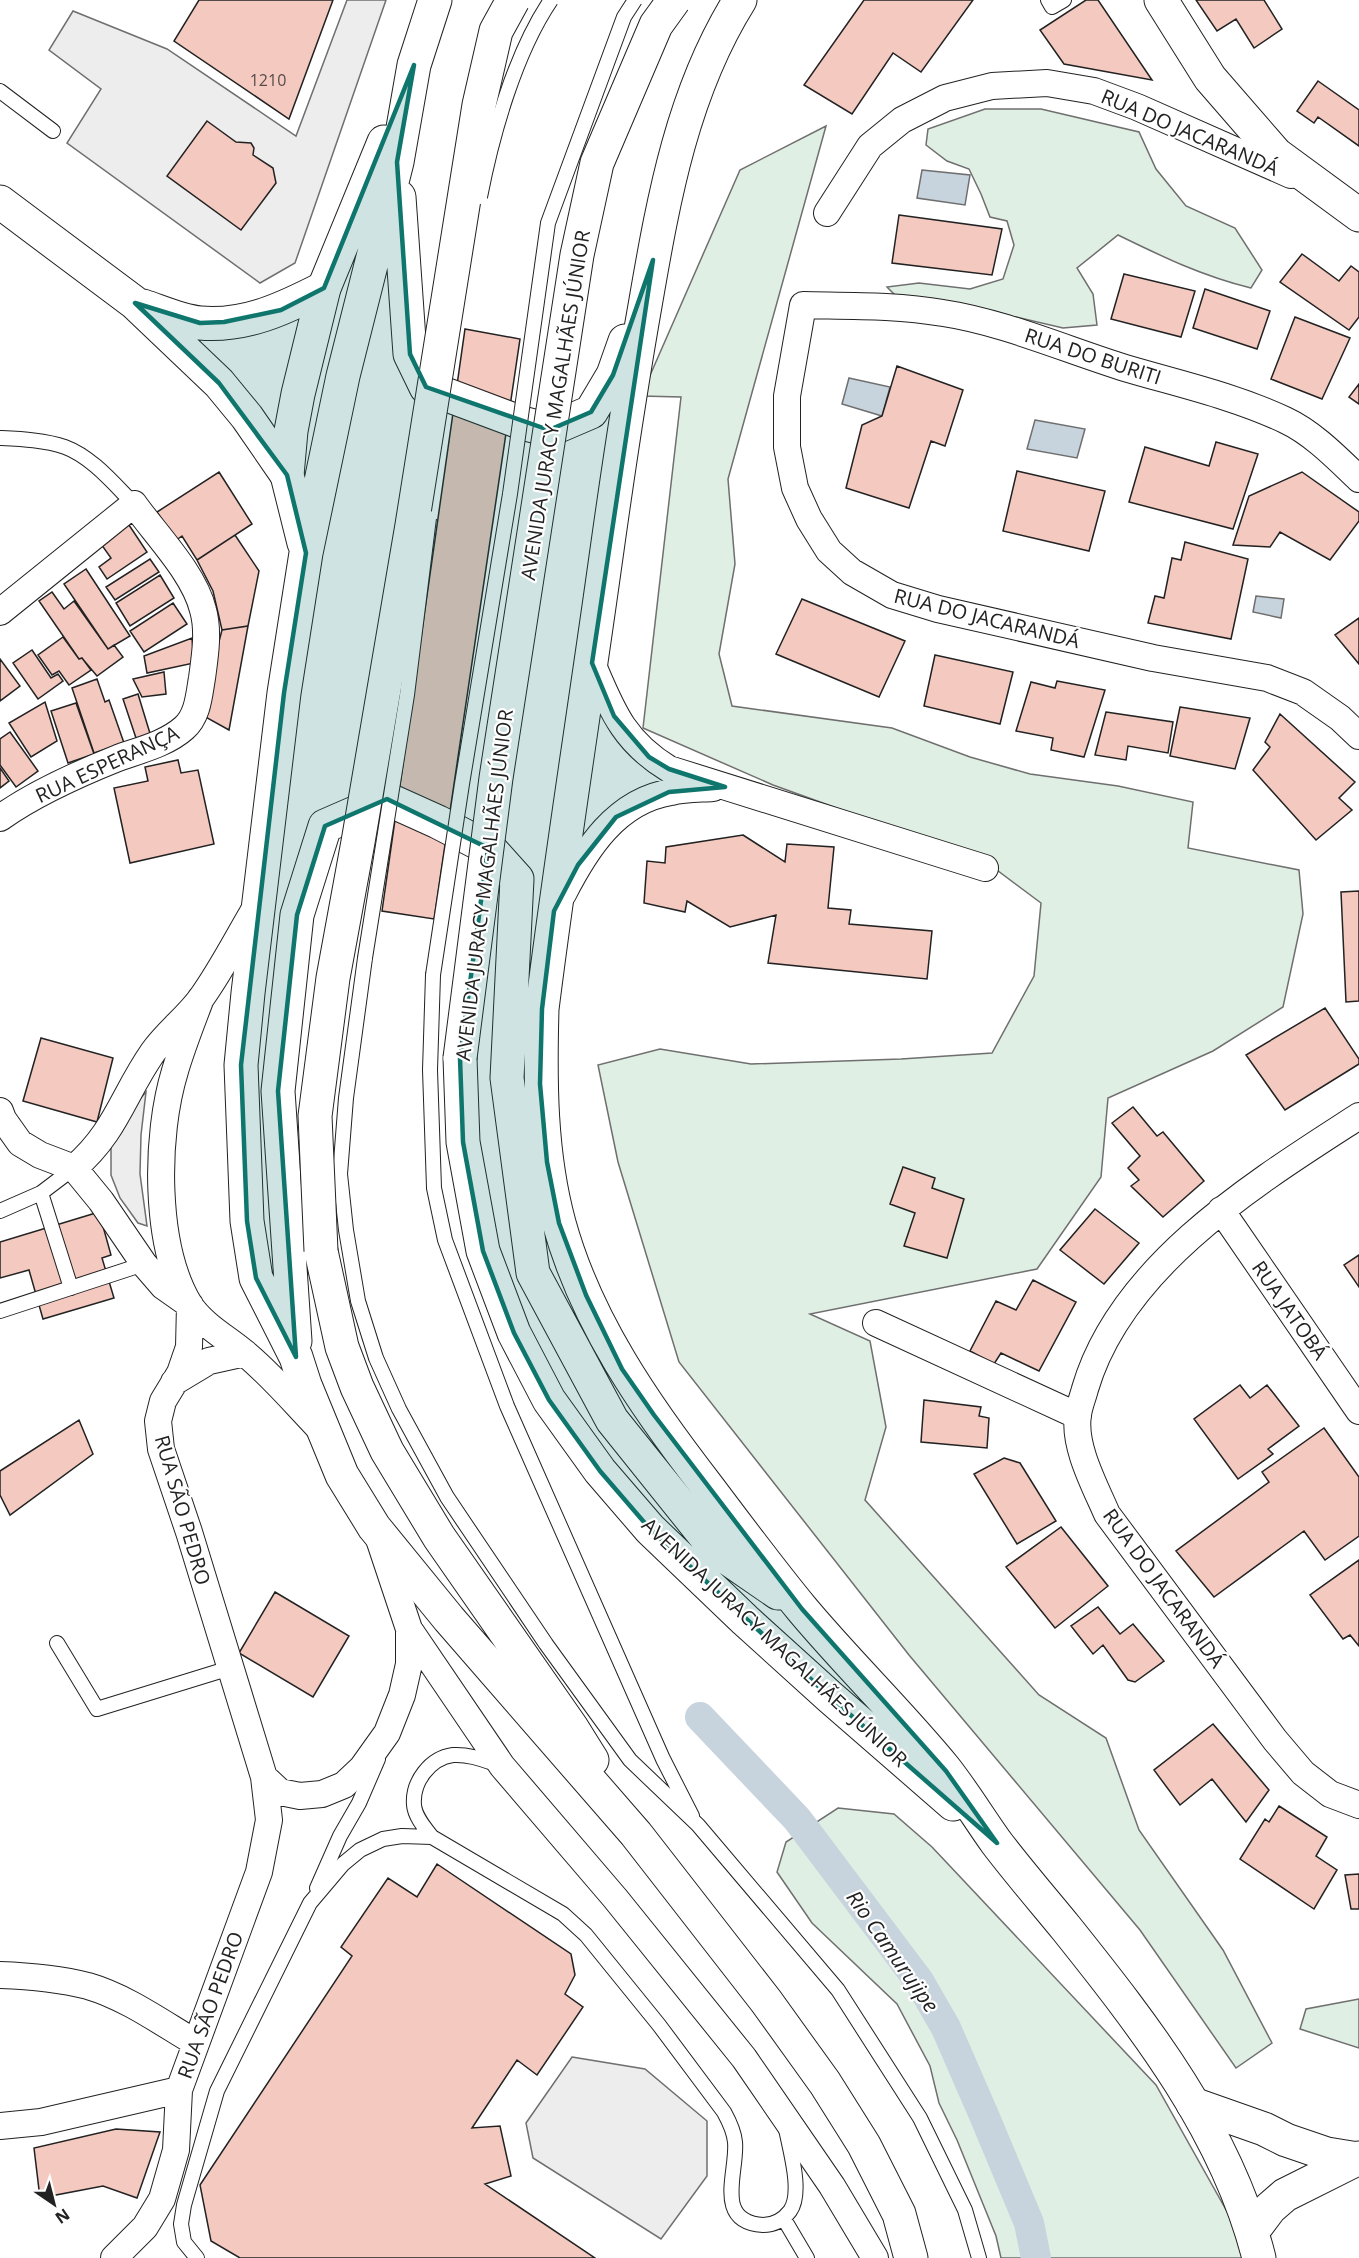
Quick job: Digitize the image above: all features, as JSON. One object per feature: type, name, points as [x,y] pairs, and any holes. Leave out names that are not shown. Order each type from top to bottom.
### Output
[{"type":"main road","points":[[306,553],[287,475],[296,403],[324,288],[414,65],[435,0]]},
{"type":"main road","points":[[513,0],[496,31],[479,105],[410,536],[333,978],[315,1116],[321,1251],[342,1347],[357,1387],[387,1451],[440,1537],[572,1728],[636,1834]]},
{"type":"main road","name":"AVENIDA JURACY MAGALHÃES JÚNIOR","points":[[674,0],[656,25],[597,163],[577,255],[496,778],[460,1058],[464,1142],[483,1251],[514,1333],[549,1400],[600,1471],[650,1529],[830,1697],[997,1843]]},
{"type":"main road","name":"AVENIDA JURACY MAGALHÃES JÚNIOR","points":[[740,0],[707,60],[690,102],[673,164],[653,260],[632,381],[554,911],[542,1009],[540,1084],[547,1162],[559,1223],[586,1295],[622,1369],[677,1448],[802,1609],[946,1771],[997,1843],[1152,2039],[1193,2104],[1228,2171],[1256,2245]]},
{"type":"main road","points":[[1161,0],[1210,78],[1276,154],[1316,186],[1359,215]]},
{"type":"main road","points":[[414,65],[397,162],[343,376],[306,553],[284,693],[241,1065],[247,1221],[256,1278],[296,1357],[323,1432],[342,1475],[375,1527],[449,1619],[636,1834],[759,1992],[825,2083],[864,2145],[899,2214],[911,2258]]},
{"type":"main road","points":[[397,162],[410,354],[426,387],[473,406],[549,430],[591,412],[613,375],[653,260]]},
{"type":"main road","points":[[0,202],[135,303],[219,383],[247,417],[287,475]]},
{"type":"main road","points":[[135,303],[200,323],[224,322],[254,319],[281,310],[324,288]]},
{"type":"main road","points":[[296,1357],[278,1091],[297,915],[325,826],[387,799],[433,819],[490,849],[517,879],[507,1078],[533,1273],[612,1420],[717,1551],[802,1609]]},
{"type":"main road","points":[[1193,2104],[1264,2128],[1287,2140],[1358,2165]]},
{"type":"main road","points":[[1256,2245],[1270,2208],[1285,2195],[1358,2165]]},
{"type":"street","name":"RUA DO JACARANDÁ","points":[[827,213],[870,146],[902,120],[955,96],[992,86],[1047,83],[1094,91],[1137,107],[1316,186]]},
{"type":"street","name":"RUA DO JACARANDÁ","points":[[802,305],[787,396],[787,447],[795,488],[809,519],[829,551],[852,572],[892,595],[938,609],[1153,658],[1267,678],[1303,692],[1340,718],[1359,736]]},
{"type":"street","name":"RUA DO BURITI","points":[[802,305],[882,306],[944,313],[1013,331],[1125,368],[1231,398],[1287,421],[1331,452],[1359,479]]},
{"type":"street","points":[[0,612],[134,504]]},
{"type":"street","name":"RUA ESPERANÇA","points":[[0,818],[45,791],[115,759],[166,740],[185,727],[195,712],[204,660],[206,627],[204,611],[198,593],[180,564],[134,504]]},
{"type":"street","points":[[592,663],[614,716],[649,757],[669,769],[985,868]]},
{"type":"street","points":[[554,911],[578,865],[616,817],[640,802],[669,792],[725,787]]},
{"type":"street","points":[[74,1168],[92,1153],[107,1134],[138,1075],[155,1049],[201,998],[258,905]]},
{"type":"street","points":[[190,1305],[175,1272],[167,1243],[160,1185],[164,1125],[174,1073],[201,998]]},
{"type":"street","points":[[0,1111],[20,1143],[40,1155],[74,1168],[101,1201],[144,1264],[163,1286],[190,1305],[207,1323],[246,1353],[323,1432]]},
{"type":"street","name":"RUA DO JACARANDÁ","points":[[1359,1116],[1266,1176],[1221,1210],[1174,1253],[1128,1303],[1106,1336],[1090,1374],[1078,1416],[1080,1446],[1091,1479],[1107,1514],[1268,1731],[1303,1773],[1330,1794],[1359,1805]]},
{"type":"street","name":"RUA JATOBÁ","points":[[1221,1210],[1359,1410]]},
{"type":"street","name":"RUA SÃO PEDRO","points":[[0,2126],[41,2122],[179,2090],[259,1872],[269,1820],[264,1777],[189,1532],[161,1449],[158,1422],[163,1401],[185,1363],[189,1347],[190,1305]]},
{"type":"street","points":[[876,1323],[1078,1416]]},
{"type":"street","points":[[174,1382],[209,1361],[246,1353]]},
{"type":"street","points":[[375,1527],[409,1629],[502,1766],[615,1898],[744,2058],[832,2186],[875,2258]]},
{"type":"street","points":[[264,1777],[280,1792],[300,1796],[322,1794],[344,1785],[362,1768],[387,1733],[402,1695],[409,1664],[409,1629]]},
{"type":"street","points":[[0,1975],[61,1981],[89,1987],[116,1997],[196,2043]]},
{"type":"street","points":[[114,2258],[145,2227],[162,2199],[176,2150],[179,2090]]},
{"type":"lane","points":[[477,213],[495,130],[524,52],[551,0]]},
{"type":"lane","points":[[635,0],[624,17],[548,223],[510,494],[433,975],[430,1070],[434,1188],[445,1240],[507,1407],[663,1759],[698,1825]]},
{"type":"lane","points":[[1048,0],[1052,7],[1064,0]]},
{"type":"lane","points":[[0,91],[53,131]]},
{"type":"lane","points":[[443,417],[465,281]]},
{"type":"lane","points":[[0,438],[29,440],[66,448],[95,466],[134,504]]},
{"type":"lane","points":[[430,507],[407,695],[346,1098],[340,1174],[346,1230],[358,1301],[376,1358],[447,1497],[546,1644],[630,1760],[698,1825],[838,1990],[920,2118],[965,2210],[979,2258]]},
{"type":"lane","points":[[0,1211],[41,1193],[74,1168]]},
{"type":"lane","points":[[41,1193],[71,1288]]},
{"type":"lane","points":[[0,1311],[144,1264]]},
{"type":"lane","points":[[57,1643],[97,1709],[230,1668]]},
{"type":"lane","points":[[197,2258],[184,2242],[182,2224],[184,2205],[217,2091],[310,1904],[340,1836],[359,1803],[373,1773],[387,1733]]},
{"type":"lane","points":[[502,1766],[473,1757],[453,1755],[434,1762],[421,1776],[414,1792],[414,1807],[421,1822],[432,1837],[563,1914],[586,1935],[665,2033],[724,2112],[732,2127],[735,2142],[730,2188],[733,2206],[742,2217],[754,2224],[770,2225],[784,2219],[793,2206],[795,2191],[783,2112]]},
{"type":"lane","points":[[310,1904],[343,1864],[360,1850],[382,1839],[402,1836],[432,1837]]},
{"type":"lane","points":[[784,2219],[807,2258]]},
{"type":"highlighted area","points":[[414,65],[397,162],[410,354],[426,387],[549,430],[591,412],[613,375],[653,260],[592,663],[614,716],[649,757],[669,769],[725,787],[669,792],[616,817],[578,865],[554,911],[542,1009],[540,1084],[547,1162],[559,1223],[586,1295],[622,1369],[654,1415],[802,1609],[946,1771],[997,1843],[830,1697],[650,1529],[600,1471],[549,1400],[514,1333],[483,1251],[463,1142],[460,1058],[488,848],[387,799],[325,826],[297,915],[278,1091],[296,1357],[256,1278],[247,1221],[241,1065],[284,693],[306,553],[287,475],[219,383],[135,303],[200,323],[224,322],[281,310],[324,288]]},
{"type":"green space","points":[[985,109],[1041,109],[1139,132],[1156,169],[1186,206],[1235,228],[1262,270],[1251,288],[1199,272],[1118,235],[1077,268],[1093,294],[1097,325],[1063,328],[1016,317],[978,316],[902,302],[887,287],[919,283],[970,289],[1003,279],[1014,245],[1007,221],[990,217],[969,169],[947,161],[926,145],[928,129]]},
{"type":"green space","points":[[826,126],[728,479],[735,564],[719,654],[732,706],[892,728],[970,757],[1030,774],[1118,786],[1193,802],[1188,848],[1299,870],[1303,914],[1283,1007],[1213,1051],[1108,1098],[1101,1177],[1037,1269],[810,1314],[870,1341],[886,1427],[865,1500],[1039,1695],[1106,1738],[1139,1830],[1223,1950],[1272,2043],[1236,2068],[1140,1930],[909,1655],[679,1362],[618,1162],[598,1065],[660,1049],[751,1064],[901,1059],[992,1053],[1034,976],[1041,903],[986,862],[773,785],[643,728],[681,397],[641,396],[740,170]]},
{"type":"green space","points":[[838,1808],[894,1814],[932,1847],[1156,2085],[1248,2249],[1250,2258],[1001,2258],[996,2236],[957,2140],[939,2103],[930,2066],[897,2004],[812,1923],[777,1872],[786,1842]]},
{"type":"green space","points":[[1359,1999],[1359,2048],[1300,2029],[1306,2009]]},
{"type":"shaded area","points":[[347,0],[386,0],[295,263],[260,283],[67,143],[101,89],[49,50],[73,11],[167,49],[296,136]]},
{"type":"shaded area","points":[[922,170],[970,175],[965,205],[917,198]]},
{"type":"shaded area","points":[[849,378],[890,387],[882,416],[842,404]]},
{"type":"shaded area","points":[[1035,420],[1085,429],[1077,458],[1027,449]]},
{"type":"shaded area","points":[[1256,596],[1284,599],[1281,618],[1253,612]]},
{"type":"shaded area","points":[[146,1092],[141,1135],[140,1174],[147,1226],[138,1223],[120,1198],[111,1175],[111,1146],[124,1117]]},
{"type":"shaded area","points":[[572,2057],[645,2069],[707,2121],[707,2176],[661,2239],[533,2158],[526,2123]]},
{"type":"building","points":[[199,0],[333,0],[289,119],[174,41]]},
{"type":"building","points":[[864,0],[973,0],[921,72],[893,53],[852,114],[804,85]]},
{"type":"building","points":[[1086,0],[1098,0],[1152,80],[1064,64],[1040,30]]},
{"type":"building","points":[[1196,0],[1264,0],[1282,29],[1254,48],[1236,19],[1217,31]]},
{"type":"building","points":[[1318,81],[1359,110],[1359,146],[1318,117],[1314,123],[1297,111]]},
{"type":"building","points":[[207,121],[236,142],[251,143],[254,148],[253,155],[273,168],[276,183],[241,230],[167,176]]},
{"type":"building","points":[[899,215],[1002,229],[992,275],[892,263]]},
{"type":"building","points":[[1302,254],[1339,281],[1351,266],[1359,272],[1359,317],[1349,330],[1280,282]]},
{"type":"building","points":[[1124,274],[1195,291],[1181,337],[1111,319]]},
{"type":"building","points":[[1205,289],[1270,311],[1257,349],[1193,328]]},
{"type":"building","points":[[1295,317],[1350,338],[1322,399],[1271,379]]},
{"type":"building","points":[[465,329],[520,339],[434,919],[382,911]]},
{"type":"building","points":[[897,366],[963,390],[945,446],[931,441],[909,508],[846,488],[862,425],[882,416]]},
{"type":"building","points":[[1359,384],[1359,404],[1349,397]]},
{"type":"building","points":[[1216,442],[1258,454],[1233,529],[1129,502],[1145,447],[1209,466]]},
{"type":"building","points":[[1017,471],[1105,491],[1089,551],[1003,531]]},
{"type":"building","points":[[219,472],[252,524],[197,560],[182,536],[175,541],[157,512]]},
{"type":"building","points":[[1302,472],[1359,512],[1359,521],[1330,560],[1280,532],[1270,547],[1233,545],[1249,496]]},
{"type":"building","points":[[129,525],[147,552],[107,579],[99,567],[111,558],[101,544]]},
{"type":"building","points":[[235,535],[259,571],[248,626],[222,630],[213,591],[197,560]]},
{"type":"building","points":[[1185,542],[1248,559],[1231,639],[1148,623],[1155,596],[1164,598],[1172,558],[1181,560]]},
{"type":"building","points":[[150,559],[159,572],[115,600],[106,587]]},
{"type":"building","points":[[86,569],[130,636],[108,649],[64,584]]},
{"type":"building","points":[[160,575],[174,598],[130,626],[116,603]]},
{"type":"building","points":[[52,592],[64,609],[74,601],[108,649],[114,645],[123,657],[97,676],[82,658],[79,659],[39,601]]},
{"type":"building","points":[[802,599],[905,641],[879,697],[776,654]]},
{"type":"building","points":[[173,603],[187,624],[144,652],[130,631]]},
{"type":"building","points":[[1359,618],[1359,664],[1335,635]]},
{"type":"building","points":[[248,626],[229,730],[200,714],[222,630]]},
{"type":"building","points":[[63,637],[79,659],[82,658],[91,670],[69,685],[59,671],[52,675],[38,655]]},
{"type":"building","points":[[192,638],[194,663],[147,673],[144,656]]},
{"type":"building","points":[[32,650],[51,678],[58,674],[63,681],[38,699],[13,663]]},
{"type":"building","points":[[935,655],[1013,672],[1000,724],[924,706]]},
{"type":"building","points":[[0,659],[20,686],[0,701]]},
{"type":"building","points":[[164,672],[166,694],[142,697],[133,679]]},
{"type":"building","points":[[97,679],[105,702],[109,700],[124,743],[94,753],[72,688]]},
{"type":"building","points":[[1057,681],[1105,690],[1084,757],[1051,750],[1053,738],[1016,731],[1031,682],[1055,688]]},
{"type":"building","points":[[138,694],[152,740],[138,744],[123,699]]},
{"type":"building","points":[[45,702],[57,741],[31,757],[9,723]]},
{"type":"building","points":[[76,703],[94,754],[68,763],[51,711]]},
{"type":"building","points":[[1180,707],[1250,718],[1235,769],[1170,756]]},
{"type":"building","points":[[1106,712],[1173,722],[1168,753],[1128,746],[1126,760],[1095,755]]},
{"type":"building","points":[[1280,714],[1355,782],[1339,798],[1352,810],[1316,840],[1253,770],[1270,747],[1265,742]]},
{"type":"building","points":[[10,732],[38,771],[16,787],[0,765],[0,739]]},
{"type":"building","points":[[178,760],[181,773],[198,770],[214,844],[130,863],[114,788],[148,781],[145,767]]},
{"type":"building","points":[[0,768],[9,781],[0,788]]},
{"type":"building","points":[[743,835],[785,862],[787,844],[834,847],[828,908],[851,910],[849,924],[932,931],[927,979],[768,963],[776,915],[730,927],[687,901],[685,912],[644,903],[647,861],[665,863],[666,847]]},
{"type":"building","points":[[1359,891],[1359,1001],[1346,1002],[1341,892]]},
{"type":"building","points":[[1325,1008],[1359,1059],[1359,1064],[1285,1110],[1246,1055]]},
{"type":"building","points":[[41,1038],[113,1058],[97,1122],[23,1101]]},
{"type":"building","points":[[1133,1107],[1157,1136],[1163,1132],[1204,1181],[1163,1217],[1131,1186],[1139,1180],[1128,1168],[1140,1156],[1112,1123]]},
{"type":"building","points":[[903,1167],[935,1178],[932,1188],[964,1199],[947,1258],[904,1246],[915,1213],[890,1204]]},
{"type":"building","points":[[1095,1209],[1139,1243],[1104,1284],[1060,1250]]},
{"type":"building","points":[[99,1212],[111,1255],[102,1258],[114,1298],[43,1319],[29,1270],[0,1278],[0,1242]]},
{"type":"building","points":[[1359,1255],[1359,1287],[1344,1265]]},
{"type":"building","points":[[1033,1280],[1076,1302],[1039,1371],[1001,1353],[994,1364],[970,1351],[996,1301],[1016,1310]]},
{"type":"building","points":[[1240,1385],[1250,1398],[1267,1385],[1299,1426],[1268,1449],[1273,1454],[1238,1479],[1194,1419]]},
{"type":"building","points":[[924,1400],[981,1407],[979,1416],[989,1418],[987,1448],[921,1442]]},
{"type":"building","points":[[79,1420],[93,1454],[10,1515],[0,1495],[0,1471]]},
{"type":"building","points":[[1324,1428],[1359,1477],[1359,1536],[1325,1560],[1304,1531],[1214,1597],[1176,1551],[1269,1482],[1262,1472]]},
{"type":"building","points":[[1004,1458],[1020,1463],[1056,1521],[1017,1544],[974,1474]]},
{"type":"building","points":[[1061,1527],[1108,1586],[1055,1628],[1006,1567]]},
{"type":"building","points":[[1359,1560],[1359,1646],[1350,1635],[1343,1639],[1310,1595]]},
{"type":"building","points":[[275,1592],[349,1636],[313,1697],[239,1653]]},
{"type":"building","points":[[1098,1607],[1120,1634],[1133,1624],[1164,1661],[1135,1682],[1128,1680],[1103,1645],[1093,1654],[1071,1626]]},
{"type":"building","points":[[1213,1724],[1269,1790],[1246,1822],[1212,1779],[1180,1805],[1154,1770]]},
{"type":"building","points":[[1279,1806],[1327,1837],[1316,1856],[1337,1870],[1314,1909],[1240,1859],[1265,1819],[1269,1822]]},
{"type":"building","points":[[437,1864],[571,1954],[575,1975],[565,1994],[583,2007],[537,2075],[517,2060],[472,2128],[500,2126],[511,2176],[485,2184],[595,2258],[240,2258],[211,2241],[200,2185],[352,1956],[341,1947],[388,1878],[417,1897]]},
{"type":"building","points":[[1359,1874],[1359,1909],[1351,1909],[1345,1875]]},
{"type":"building","points":[[116,2129],[160,2132],[137,2198],[103,2186],[40,2198],[34,2148]]},
{"type":"waterway","name":"Rio Camurujipe","points":[[700,1717],[797,1819],[919,1981],[946,2028],[983,2113],[1029,2223],[1036,2258]]}]
